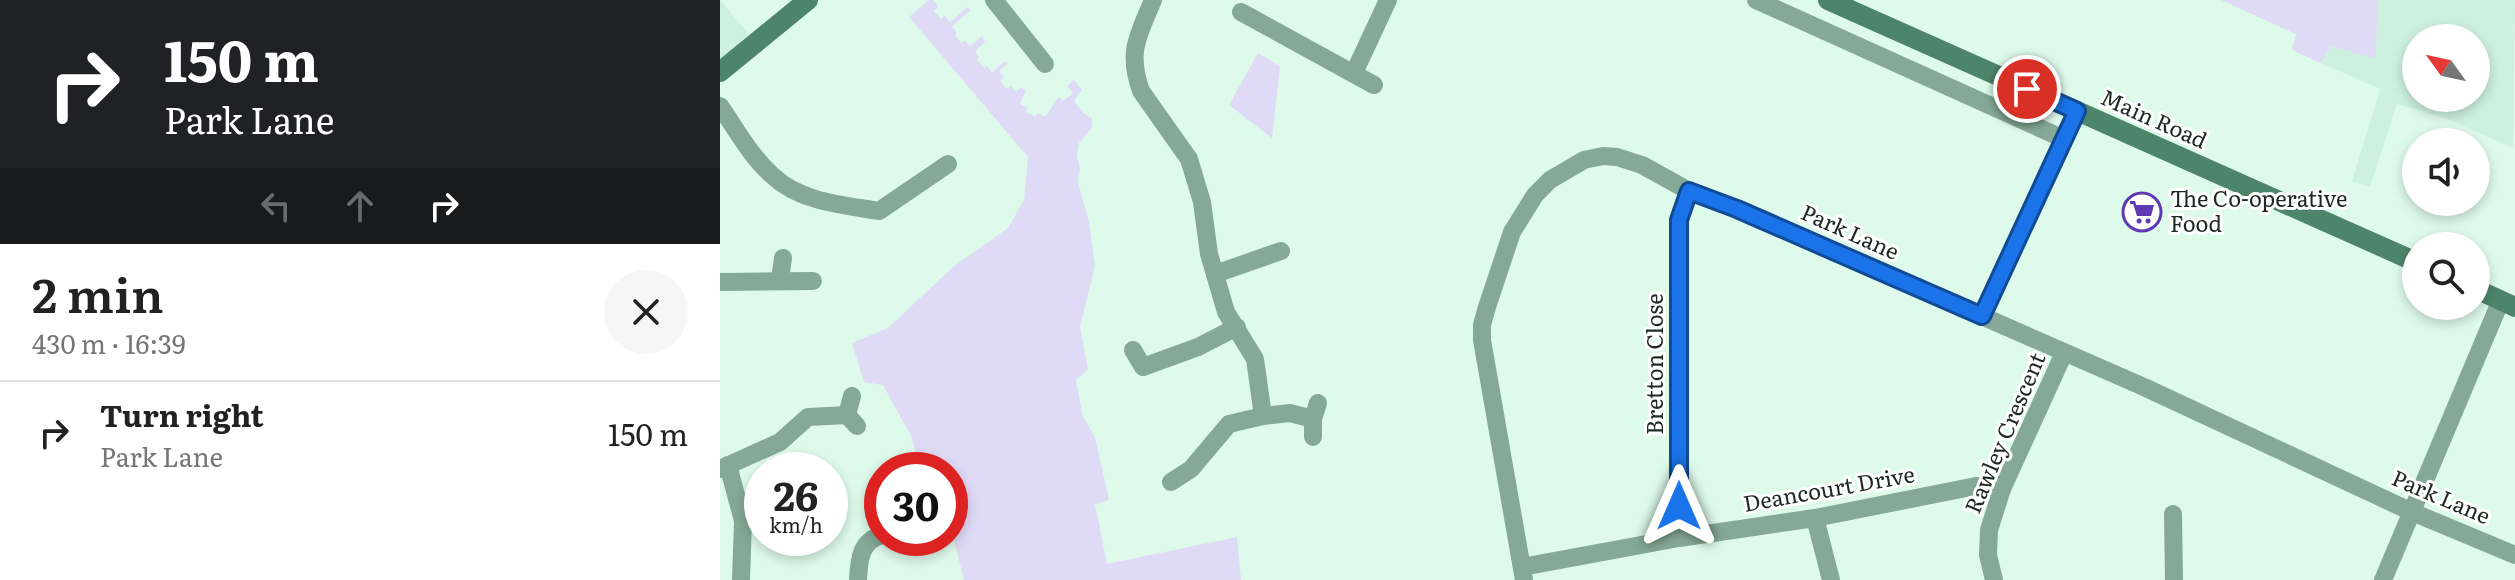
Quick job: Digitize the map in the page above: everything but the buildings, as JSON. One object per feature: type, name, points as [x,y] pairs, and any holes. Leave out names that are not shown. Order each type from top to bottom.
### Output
[{"type":"street","points":[[720,72],[808,0]]},
{"type":"street","points":[[994,0],[1045,64]]},
{"type":"street","points":[[1153,0],[1138,34],[1133,59],[1138,81],[1154,112],[1189,159],[1194,172],[1226,312],[1255,359],[1263,416]]},
{"type":"street","points":[[1354,73],[1388,0]]},
{"type":"street","points":[[1756,0],[2064,139]]},
{"type":"street","points":[[1811,24],[1821,0]]},
{"type":"street","name":"Main Road","points":[[1828,0],[2402,256]]},
{"type":"street","points":[[1241,12],[1374,85]]},
{"type":"street","points":[[720,106],[773,177],[787,187],[829,203],[879,211],[948,164]]},
{"type":"street","points":[[1982,316],[2077,111]]},
{"type":"street","name":"Park Lane","points":[[1523,573],[1482,340],[1484,316],[1507,241],[1535,195],[1558,174],[1584,160],[1603,156],[1642,165],[1689,191],[1982,316],[2412,512],[2515,555]]},
{"type":"street","name":"Bretton Close","points":[[1679,538],[1679,220],[1689,191]]},
{"type":"street","points":[[1215,274],[1283,251]]},
{"type":"street","points":[[780,280],[783,258]]},
{"type":"street","points":[[720,282],[813,281]]},
{"type":"street","points":[[2383,580],[2508,303]]},
{"type":"street","points":[[1133,350],[1142,374],[1237,327]]},
{"type":"street","name":"Rawley Crescent","points":[[1994,580],[1988,555],[1989,530],[2002,489],[2064,353]]},
{"type":"street","points":[[741,580],[743,521],[724,467],[780,442],[808,417],[852,421],[852,396]]},
{"type":"street","points":[[1171,482],[1198,475],[1229,424],[1290,413],[1315,420]]},
{"type":"street","name":"Deancourt Drive","points":[[1523,573],[1679,538],[1815,518],[1976,486],[2002,489]]},
{"type":"street","points":[[2173,514],[2174,580]]},
{"type":"street","points":[[1815,518],[1831,580]]},
{"type":"street","points":[[858,580],[864,547]]},
{"type":"shaded area","points":[[720,0],[749,34],[720,59]]},
{"type":"shaded area","points":[[929,0],[934,0],[938,7],[934,11],[941,19],[945,16],[950,22],[968,7],[971,10],[952,26],[957,33],[955,35],[961,43],[965,41],[970,46],[982,36],[985,42],[975,51],[979,57],[977,60],[992,72],[1005,61],[1008,64],[999,71],[1004,77],[1000,81],[1007,89],[1011,86],[1016,92],[1021,88],[1026,90],[1020,104],[1035,117],[1038,113],[1045,117],[1059,97],[1063,101],[1073,93],[1067,86],[1074,80],[1082,90],[1074,101],[1083,113],[1092,118],[1092,128],[1079,143],[1078,182],[1089,222],[1095,266],[1080,327],[1088,369],[1076,380],[1083,417],[1095,437],[1109,500],[1095,504],[1107,564],[1237,537],[1241,580],[964,580],[958,556],[968,556],[968,452],[916,452],[911,436],[883,385],[864,382],[852,343],[888,328],[953,267],[1008,228],[1024,200],[1028,157],[909,17]]},
{"type":"shaded area","points":[[2221,0],[2515,0],[2513,148],[2490,138],[2490,128],[2468,128],[2424,112],[2490,112],[2490,24],[2402,24],[2402,105],[2397,104],[2370,187],[2352,181],[2380,89],[2292,50],[2296,34]]},
{"type":"shaded area","points":[[2221,0],[2377,0],[2376,59],[2331,46],[2320,63],[2292,50],[2296,34]]},
{"type":"shaded area","points":[[1258,53],[1280,66],[1272,138],[1229,105]]},
{"type":"place","name":"The Co-operative Food","points":[[2142,212]]},
{"type":"route","points":[[1679,506],[1679,220],[1689,191],[1982,316],[2077,111],[2027,89]]}]
